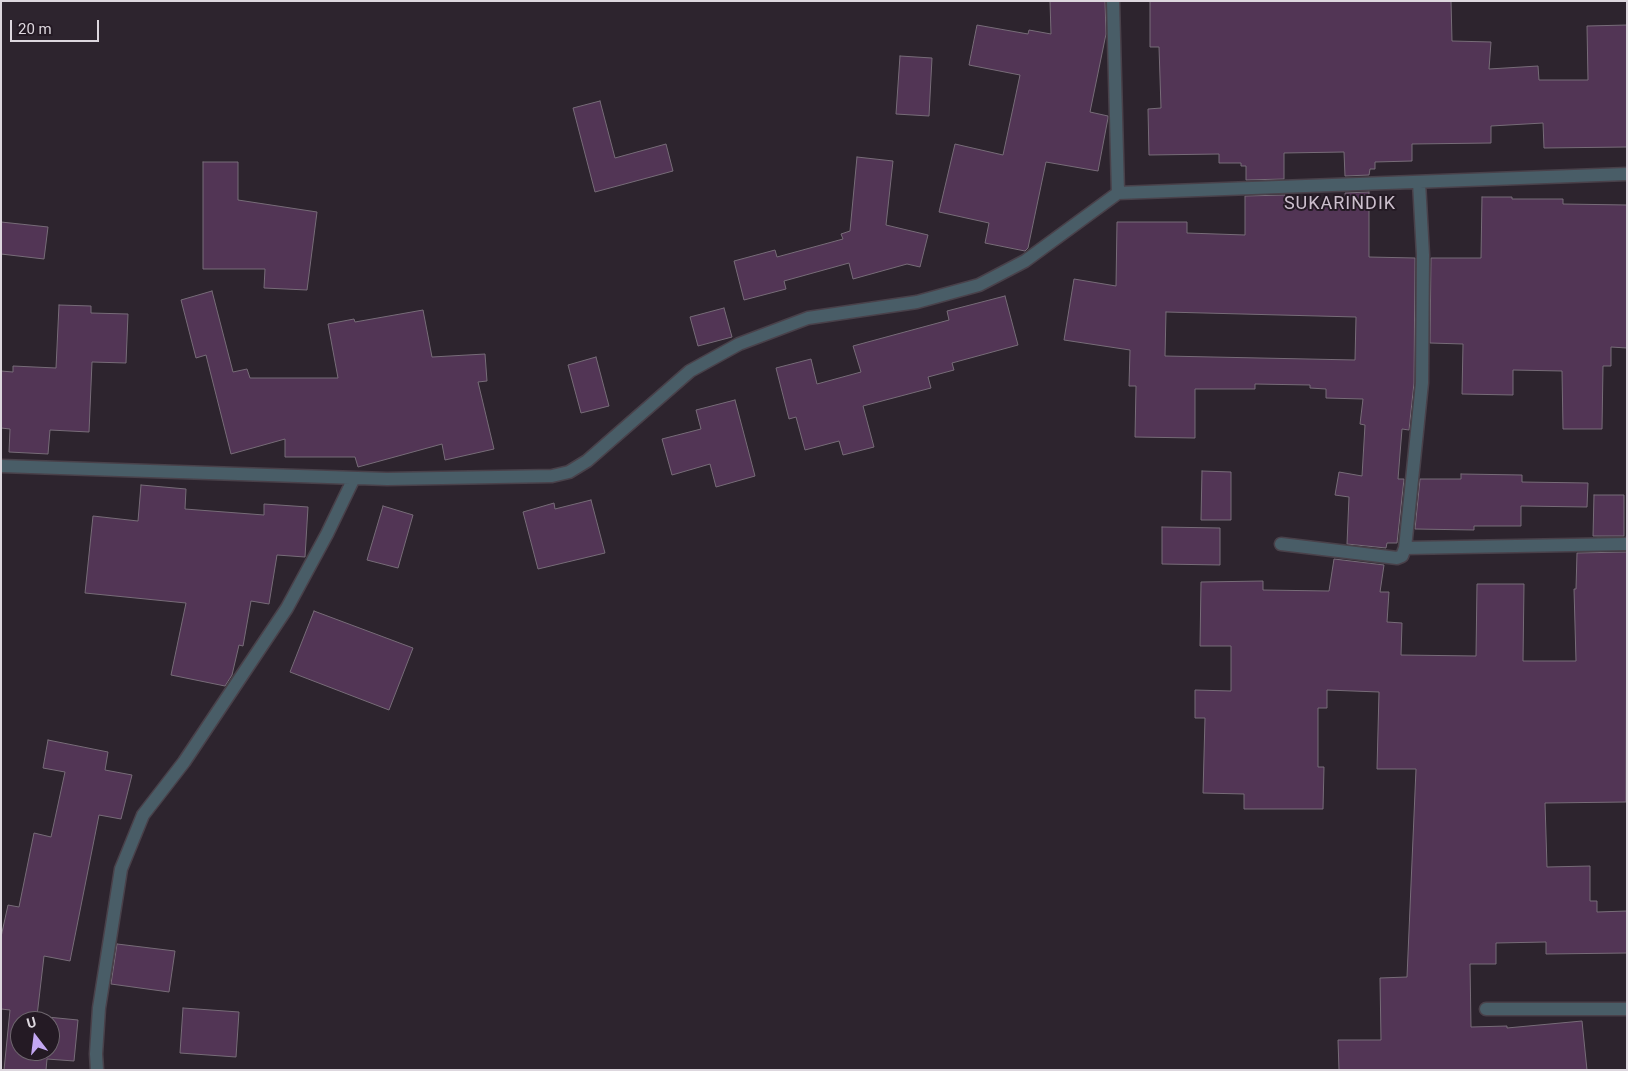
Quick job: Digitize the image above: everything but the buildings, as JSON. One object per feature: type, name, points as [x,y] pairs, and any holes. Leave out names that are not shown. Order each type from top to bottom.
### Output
[{"type":"street","points":[[1113,1],[1118,193]]},
{"type":"street","points":[[1,466],[387,479],[552,476],[570,472],[587,460],[690,371],[739,344],[808,318],[917,302],[979,285],[1025,261],[1118,193],[1627,174]]},
{"type":"street","points":[[1281,544],[1397,558],[1402,556],[1405,548],[1422,383],[1423,254],[1419,182]]},
{"type":"street","points":[[98,1070],[96,1054],[99,1008],[121,869],[143,815],[184,762],[287,608],[327,534],[354,478]]},
{"type":"street","points":[[1405,548],[1627,544]]},
{"type":"street","points":[[1486,1009],[1627,1009]]},
{"type":"district","name":"SUKARINDIK","points":[[1340,204]]}]
